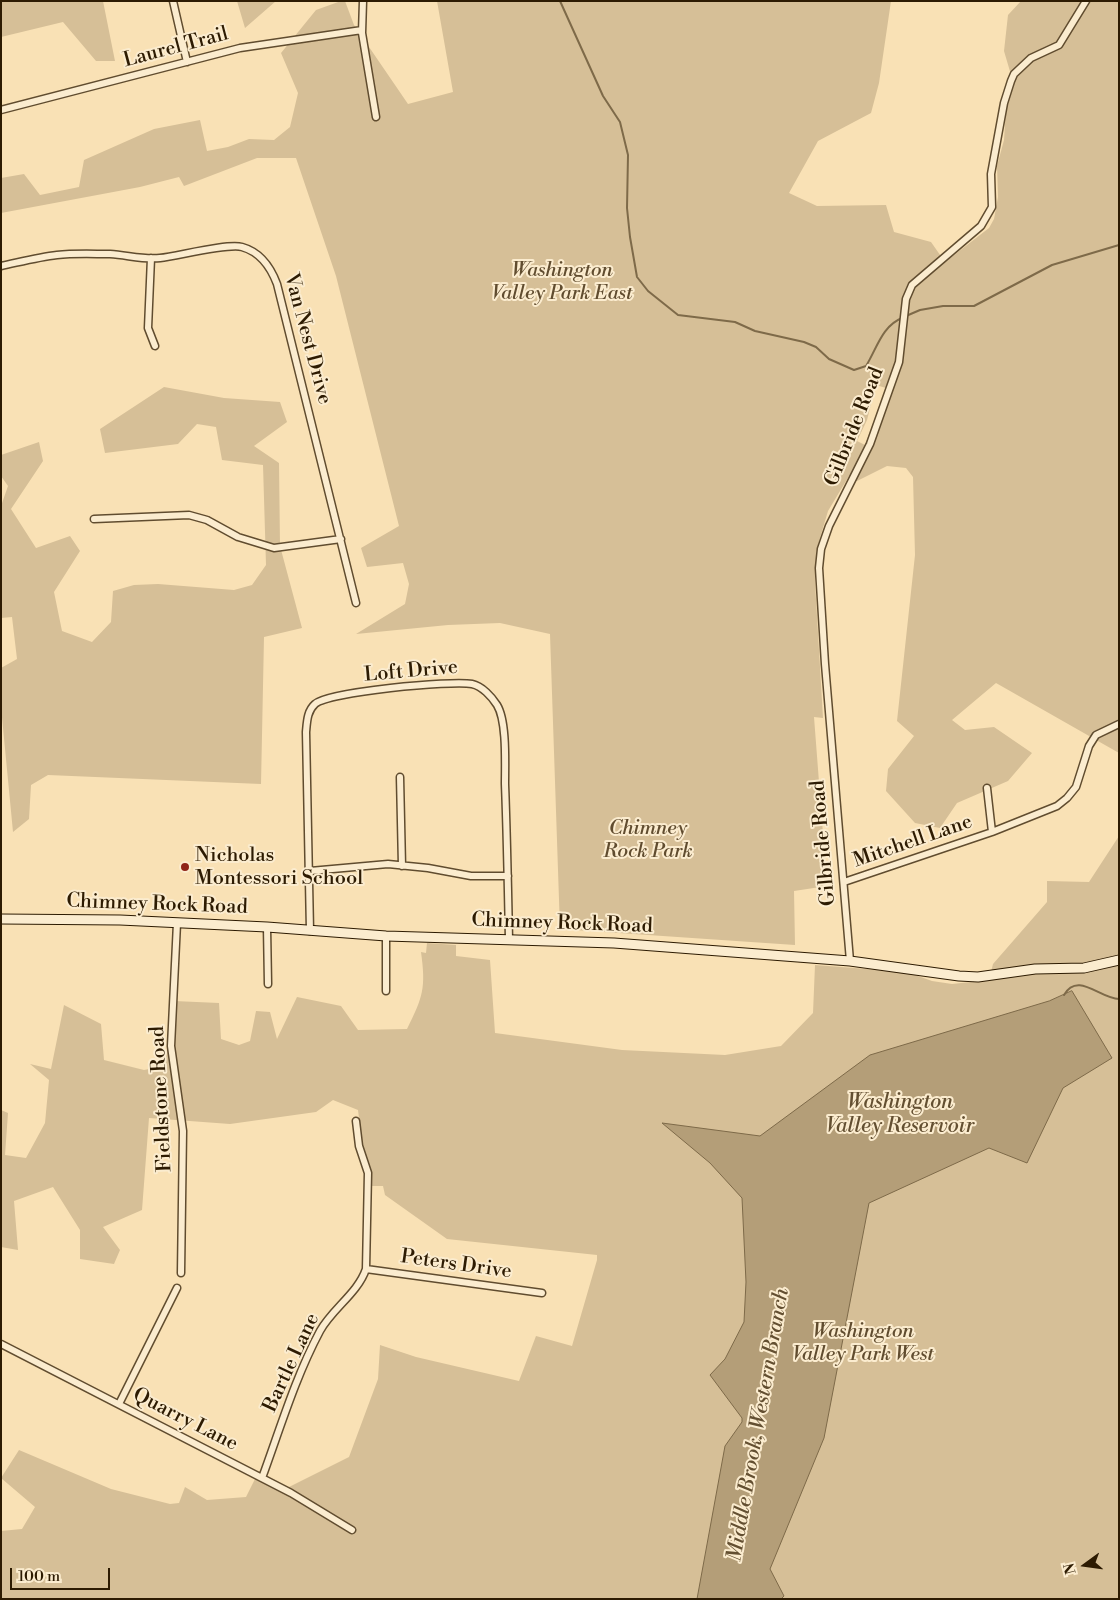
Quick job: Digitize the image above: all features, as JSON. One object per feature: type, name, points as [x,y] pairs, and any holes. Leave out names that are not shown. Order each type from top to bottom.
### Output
[{"type":"street","points":[[173,1],[186,62]]},
{"type":"street","points":[[363,1],[362,30],[376,117]]},
{"type":"street","name":"Gilbride Road","points":[[850,961],[819,568],[821,549],[829,526],[870,444],[898,362],[905,306],[912,284],[981,226],[992,207],[991,174],[1004,103],[1014,74],[1031,58],[1059,45],[1086,1]]},
{"type":"street","name":"Laurel Trail","points":[[1,110],[262,44],[362,30]]},
{"type":"street","name":"Van Nest Drive","points":[[1,266],[58,255],[112,254],[151,258],[241,246],[251,250],[272,269],[301,374],[356,603]]},
{"type":"street","points":[[151,258],[148,328],[155,346]]},
{"type":"street","points":[[94,520],[190,515],[207,520],[238,537],[274,548],[340,539]]},
{"type":"street","name":"Loft Drive","points":[[310,931],[306,732],[309,712],[315,703],[328,697],[453,683],[473,684],[486,692],[501,713],[505,758],[509,940]]},
{"type":"street","name":"Mitchell Lane","points":[[844,882],[992,832],[1057,806],[1076,787],[1092,741],[1096,735],[1119,724]]},
{"type":"street","points":[[400,777],[402,866]]},
{"type":"street","name":"Mitchell Lane","points":[[987,788],[992,832]]},
{"type":"street","points":[[310,871],[388,864],[428,868],[471,876],[508,876]]},
{"type":"street","name":"Chimney Rock Road","points":[[1,919],[177,923],[267,927],[386,936],[614,943],[850,961],[978,977],[1035,969],[1091,967],[1119,960]]},
{"type":"street","name":"Fieldstone Road","points":[[177,923],[171,1046],[184,1131],[181,1273]]},
{"type":"street","points":[[267,927],[268,984]]},
{"type":"street","points":[[386,936],[386,991]]},
{"type":"street","points":[[356,1121],[358,1146],[368,1173],[366,1270]]},
{"type":"street","name":"Peters Drive","points":[[366,1270],[542,1293]]},
{"type":"street","name":"Bartle Lane","points":[[262,1478],[291,1396],[320,1330],[359,1283],[366,1270]]},
{"type":"street","points":[[119,1404],[177,1288]]},
{"type":"street","name":"Quarry Lane","points":[[1,1344],[262,1478],[352,1530]]},
{"type":"green space","points":[[1,1],[103,1],[115,61],[96,61],[63,22],[1,37]]},
{"type":"green space","points":[[237,1],[276,1],[245,28]]},
{"type":"green space","points":[[345,1],[354,25],[408,104],[453,92],[437,1],[891,1],[879,83],[871,113],[818,141],[789,193],[817,206],[886,205],[894,232],[931,242],[945,262],[989,228],[994,219],[998,197],[997,166],[1004,140],[1006,108],[1014,85],[1004,51],[1008,15],[1021,1],[1119,1],[1119,753],[996,683],[952,720],[965,730],[994,727],[1032,753],[1008,781],[957,803],[940,828],[915,823],[886,791],[888,769],[914,736],[897,721],[915,555],[913,477],[906,468],[887,466],[857,481],[849,476],[828,511],[817,548],[815,582],[823,718],[814,717],[827,886],[794,891],[795,945],[560,929],[550,634],[500,623],[448,625],[356,634],[405,604],[409,584],[403,563],[367,567],[361,548],[399,526],[336,276],[296,158],[257,158],[184,186],[179,177],[140,187],[1,213],[1,178],[24,174],[40,195],[79,187],[84,160],[154,129],[200,120],[207,151],[228,147],[249,139],[274,140],[290,127],[298,93],[281,53],[316,10]],"holes":[[[876,385],[886,388],[865,445],[857,441],[867,420]]]},
{"type":"green space","points":[[164,387],[224,398],[280,402],[287,422],[254,446],[279,463],[280,546],[302,628],[264,637],[261,784],[48,775],[31,785],[29,819],[13,832],[1,707],[1,668],[17,659],[12,617],[1,618],[1,506],[8,486],[1,476],[1,455],[39,442],[43,461],[11,509],[36,548],[70,536],[80,551],[54,592],[62,631],[92,642],[111,622],[113,591],[134,585],[158,584],[234,590],[252,585],[266,565],[263,465],[222,460],[216,427],[197,424],[178,444],[105,453],[100,429]]},
{"type":"green space","name":"Washington Valley Park West","points":[[1119,836],[1119,1599],[1,1599],[1,1531],[22,1529],[35,1507],[1,1478],[19,1450],[111,1489],[170,1504],[179,1503],[185,1487],[207,1500],[246,1497],[259,1471],[287,1488],[349,1457],[378,1379],[380,1345],[416,1357],[519,1381],[536,1336],[572,1346],[597,1260],[597,1255],[447,1239],[385,1195],[383,1186],[371,1186],[363,1150],[358,1110],[333,1100],[316,1112],[230,1124],[149,1118],[142,1210],[103,1227],[120,1250],[114,1264],[80,1259],[80,1230],[53,1187],[14,1201],[18,1250],[1,1247],[1,1110],[8,1113],[5,1155],[26,1158],[45,1123],[49,1080],[30,1064],[51,1069],[64,1005],[101,1024],[104,1060],[144,1070],[165,1066],[174,1001],[219,1003],[221,1039],[239,1045],[250,1041],[256,1011],[270,1012],[277,1039],[297,997],[341,1006],[358,1030],[407,1029],[417,1009],[422,992],[421,952],[426,953],[427,943],[456,945],[456,956],[490,960],[495,1033],[622,1050],[725,1055],[781,1046],[813,1013],[815,965],[907,972],[932,981],[952,984],[989,980],[993,964],[1047,902],[1047,881],[1089,882]]},
{"type":"water","name":"Washington Valley Reservoir","points":[[1072,991],[1112,1058],[1063,1088],[1027,1163],[989,1148],[869,1203],[824,1438],[770,1569],[784,1596],[781,1599],[697,1599],[725,1446],[742,1422],[742,1418],[710,1375],[725,1359],[744,1322],[746,1282],[742,1198],[710,1163],[662,1123],[760,1136],[870,1055],[1049,1001]]},
{"type":"waterway","points":[[560,1],[603,96],[620,122],[628,155],[627,208],[630,237],[637,277],[648,291],[678,315],[735,322],[755,331],[804,342],[816,347],[829,359],[854,370],[866,366],[889,326],[902,318]]},
{"type":"waterway","points":[[906,316],[920,310],[943,306],[974,306],[1052,265],[1119,245]]},
{"type":"waterway","name":"Middle Brook, Western Branch","points":[[1064,995],[1070,988],[1083,986],[1119,999]]},
{"type":"place","name":"Nicholas Montessori School","points":[[185,867]]},
{"type":"park label","name":"Washington Valley Park East","points":[[562,282]]},
{"type":"park label","name":"Chimney Rock Park","points":[[648,840]]}]
